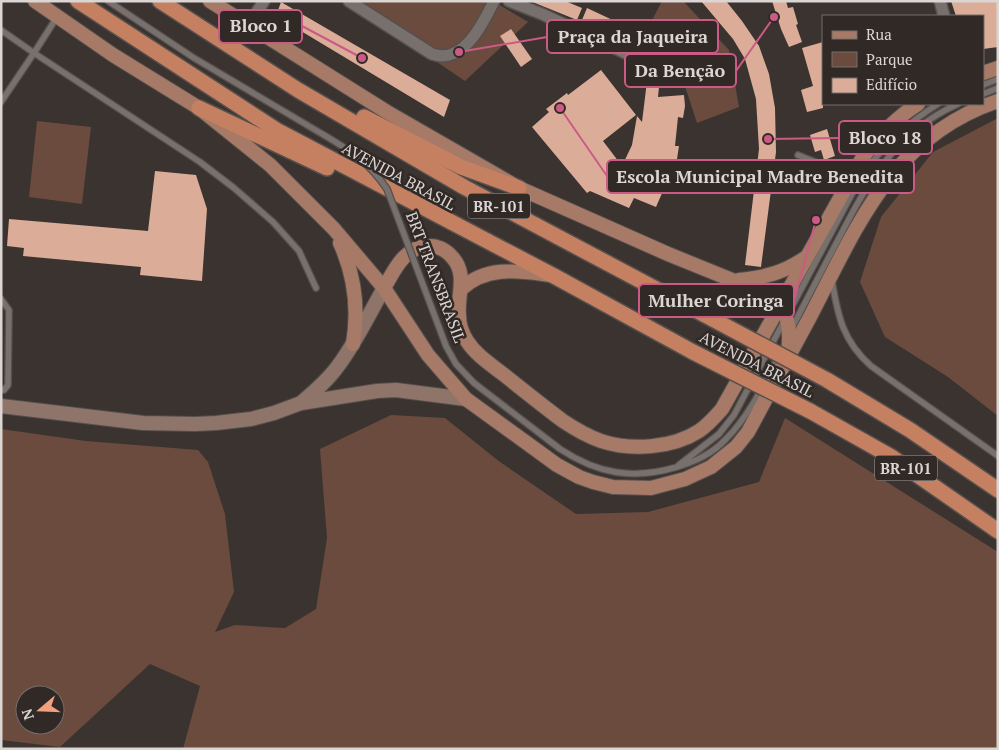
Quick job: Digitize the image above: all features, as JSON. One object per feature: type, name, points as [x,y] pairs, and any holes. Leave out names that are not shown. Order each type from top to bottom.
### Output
[{"type":"highway","name":"AVENIDA BRASIL","points":[[78,1],[278,131],[554,276],[693,352],[810,411],[890,456],[998,531]]},
{"type":"highway","name":"AVENIDA BRASIL","points":[[160,1],[298,90],[464,188],[827,380],[910,430],[998,490]]},
{"type":"highway","points":[[298,90],[347,109],[461,167],[520,188]]},
{"type":"highway","points":[[199,108],[329,169],[417,205]]},
{"type":"main road","points":[[34,1],[199,108],[270,164],[334,229],[384,288],[428,355],[466,399],[537,451],[579,477],[613,487],[651,488],[685,479],[711,466],[736,447],[748,432],[871,204],[902,163],[925,140],[947,124],[967,112],[998,101]]},
{"type":"main road","points":[[210,1],[387,112],[520,188],[668,254],[769,295],[785,305],[790,333],[786,360]]},
{"type":"main road","points":[[984,73],[998,68]]},
{"type":"main road","points":[[301,403],[338,366],[353,344],[403,256],[419,247],[429,246],[439,247],[448,252],[460,270],[461,289],[458,307],[461,327],[473,349],[483,359],[563,421],[579,431],[606,442],[633,446],[657,445],[690,436],[708,424],[726,403],[785,305],[807,256],[872,145],[896,121],[917,105]]},
{"type":"main road","points":[[334,229],[352,273],[356,296],[356,326],[353,344]]},
{"type":"main road","points":[[736,280],[764,277],[783,272],[807,256]]},
{"type":"main road","points":[[461,289],[476,278],[500,271],[517,271],[554,276]]},
{"type":"main road","points":[[1,406],[143,423],[216,424],[274,413],[301,403],[377,391],[396,390],[466,399]]},
{"type":"street","points":[[248,26],[264,1]]},
{"type":"street","points":[[349,1],[432,54],[440,57],[452,54],[480,30],[494,1]]},
{"type":"street","points":[[509,1],[542,14],[634,58]]},
{"type":"street","points":[[940,1],[944,15]]},
{"type":"lane","name":"BRT TRANSBRASIL","points":[[108,1],[194,58],[359,157],[379,177],[387,189],[446,346],[456,364],[474,383],[572,457],[599,469],[628,474],[657,472],[697,460],[716,449],[740,424],[755,402],[862,195],[885,160],[918,128],[956,105]]},
{"type":"lane","points":[[1,102],[58,17]]},
{"type":"lane","points":[[1,30],[200,162],[234,188],[273,222],[299,251],[316,288]]},
{"type":"lane","points":[[984,85],[998,79]]},
{"type":"lane","points":[[984,94],[998,88]]},
{"type":"lane","name":"BRT TRANSBRASIL","points":[[677,467],[719,434],[730,422],[785,305],[824,248],[861,177],[891,140],[937,105]]},
{"type":"lane","points":[[798,155],[852,177]]},
{"type":"lane","points":[[785,305],[824,248]]},
{"type":"lane","points":[[828,260],[844,330],[858,354],[871,366],[998,456]]},
{"type":"lane","points":[[1,300],[8,310],[8,385],[4,390],[1,390]]},
{"type":"green space","points":[[347,1],[493,1],[528,22],[465,81]]},
{"type":"green space","points":[[662,1],[683,1],[729,50],[739,107],[697,123],[682,77],[647,30]]},
{"type":"green space","points":[[998,118],[998,416],[948,377],[885,337],[860,282],[881,217],[933,152]]},
{"type":"green space","points":[[37,121],[91,127],[82,204],[29,197]]},
{"type":"green space","points":[[391,415],[445,418],[500,462],[576,514],[648,512],[759,482],[785,418],[998,552],[998,749],[183,749],[200,686],[150,664],[60,747],[1,740],[1,429],[86,441],[198,450],[208,462],[225,514],[234,592],[215,632],[235,625],[285,628],[316,609],[327,538],[320,449]]},
{"type":"building","points":[[530,1],[565,1],[582,8],[577,20]]},
{"type":"building","points":[[701,1],[726,1],[759,46],[769,74],[775,108],[776,152],[761,267],[745,265],[759,149],[756,99],[745,59],[733,39]]},
{"type":"building","points":[[772,1],[786,1],[788,8],[793,7],[798,24],[796,25],[802,42],[789,47]]},
{"type":"building","points":[[951,1],[998,1],[998,47],[984,49],[984,15],[956,15]]},
{"type":"building","points":[[281,2],[450,100],[444,117],[276,16]]},
{"type":"building","points":[[587,8],[619,23],[614,34],[582,20]]},
{"type":"building","points":[[511,29],[532,59],[521,67],[500,36]]},
{"type":"building","points":[[822,42],[823,108],[807,112],[801,90],[813,86],[802,48]]},
{"type":"building","points":[[649,65],[661,67],[658,97],[684,95],[685,106],[683,118],[678,117],[675,146],[679,146],[677,159],[656,207],[634,198],[629,208],[590,191],[587,193],[532,127],[549,112],[546,109],[601,70],[636,115],[603,141],[622,166],[632,145],[637,116],[642,122]]},
{"type":"building","points":[[827,129],[835,156],[824,160],[821,150],[815,152],[810,135]]},
{"type":"building","points":[[155,171],[196,175],[207,209],[202,281],[140,275],[141,267],[23,256],[24,248],[7,246],[9,219],[148,231]]},
{"type":"place","name":"Da Benção","points":[[774,17]]},
{"type":"place","name":"Praça da Jaqueira","points":[[459,52]]},
{"type":"place","name":"Bloco 1","points":[[362,58]]},
{"type":"place","name":"Escola Municipal Madre Benedita","points":[[560,108]]},
{"type":"place","name":"Bloco 18","points":[[768,139]]},
{"type":"place","name":"Mulher Coringa","points":[[816,220]]}]
